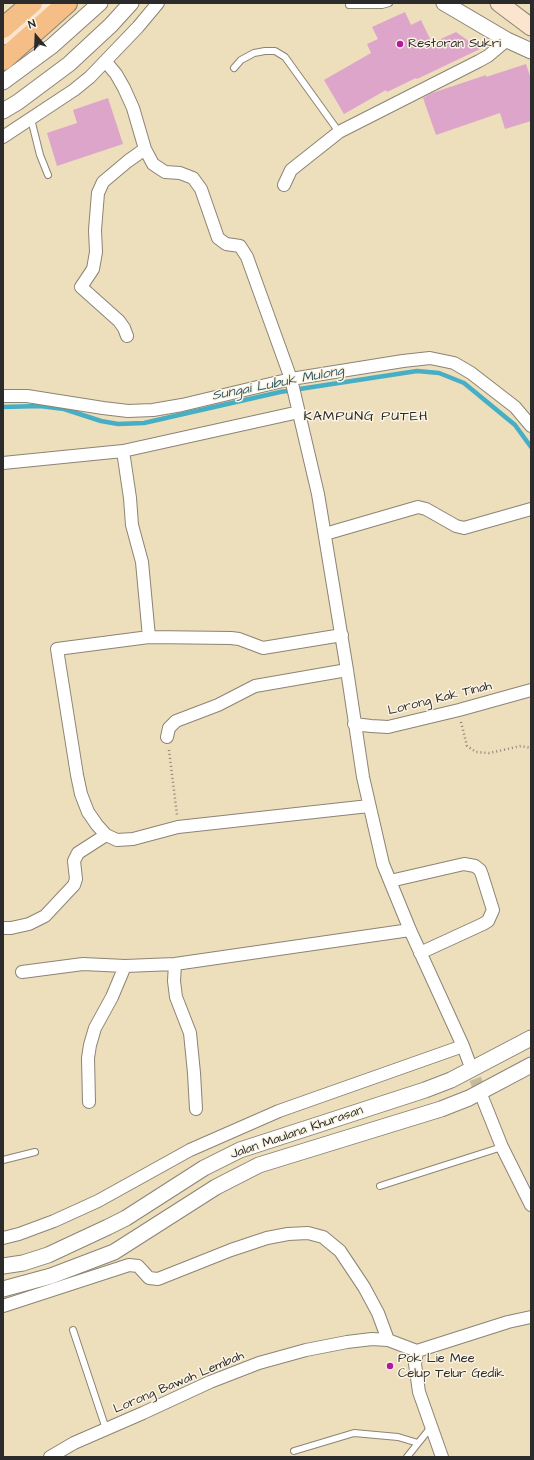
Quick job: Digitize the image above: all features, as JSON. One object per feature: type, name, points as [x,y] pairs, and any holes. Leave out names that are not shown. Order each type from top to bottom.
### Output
[{"type":"highway","points":[[3,28],[32,3]]},
{"type":"highway","points":[[3,60],[51,12],[67,3]]},
{"type":"main road","points":[[499,3],[531,27]]},
{"type":"main road","points":[[3,36],[51,12]]},
{"type":"street","points":[[3,82],[52,46],[100,3]]},
{"type":"street","points":[[3,111],[18,102],[70,64],[111,25],[131,3]]},
{"type":"street","points":[[3,137],[74,90],[106,62],[158,3]]},
{"type":"street","points":[[444,3],[507,40],[531,51]]},
{"type":"street","points":[[284,185],[292,170],[339,132],[479,61],[488,56],[507,40]]},
{"type":"street","points":[[106,62],[116,74],[124,88],[133,108],[145,149],[153,164],[165,172],[180,173],[192,178],[201,189],[218,238],[226,244],[240,246],[247,257],[292,381],[318,494],[342,635],[362,777],[383,864],[410,930],[469,1062]]},
{"type":"street","points":[[127,336],[119,321],[81,287],[93,269],[96,252],[95,230],[98,193],[103,182],[145,149]]},
{"type":"street","points":[[3,396],[27,396],[128,411],[153,410],[403,360],[430,358],[454,363],[477,378],[515,407],[531,426]]},
{"type":"street","points":[[3,463],[123,451],[299,412]]},
{"type":"street","points":[[123,451],[130,498],[132,525],[142,562],[149,637]]},
{"type":"street","points":[[325,534],[418,507],[426,509],[456,526],[464,528],[531,509]]},
{"type":"street","points":[[342,635],[263,648],[239,639],[231,638],[149,637],[57,649],[81,794],[88,812],[106,835],[118,840],[133,839],[178,827],[369,806]]},
{"type":"street","points":[[167,737],[169,728],[176,721],[218,705],[257,686],[347,670]]},
{"type":"street","name":"Lorong Kak Tinah","points":[[354,724],[388,727],[459,710],[531,690]]},
{"type":"street","points":[[3,928],[11,928],[29,924],[45,916],[74,886],[76,879],[74,861],[78,853],[106,835]]},
{"type":"street","points":[[390,881],[464,864],[470,864],[480,870],[493,910],[488,920],[483,924],[420,953]]},
{"type":"street","points":[[22,972],[83,964],[125,966],[175,964],[410,930]]},
{"type":"street","points":[[175,964],[174,981],[176,997],[190,1033],[196,1109]]},
{"type":"street","points":[[89,1102],[88,1058],[90,1045],[96,1028],[112,997],[125,966]]},
{"type":"street","name":"Jalan Maulana Khurasan","points":[[3,1266],[22,1263],[48,1255],[108,1227],[126,1218],[204,1168],[240,1150],[425,1090],[451,1080],[531,1038]]},
{"type":"street","points":[[3,1238],[19,1234],[54,1221],[98,1202],[190,1150],[279,1110],[463,1046]]},
{"type":"street","name":"Jalan Maulana Khurasan","points":[[3,1289],[51,1276],[114,1252],[216,1187],[259,1165],[441,1109],[469,1098],[531,1065]]},
{"type":"street","points":[[482,1097],[502,1147],[531,1205]]},
{"type":"street","points":[[3,1306],[129,1265],[138,1266],[149,1278],[158,1278],[267,1238],[288,1234],[308,1233],[323,1237],[340,1251],[364,1287],[378,1313],[388,1340]]},
{"type":"street","points":[[442,1457],[419,1392],[415,1364],[417,1351],[508,1322],[531,1317]]},
{"type":"street","name":"Lorong Bawah Lembah","points":[[50,1457],[74,1443],[210,1382],[258,1363],[306,1350],[372,1338],[388,1340],[417,1351]]},
{"type":"lane","points":[[349,4],[382,5],[389,3]]},
{"type":"lane","points":[[234,68],[241,60],[254,53],[265,50],[275,51],[285,57],[339,132]]},
{"type":"lane","points":[[31,119],[40,155],[48,175]]},
{"type":"lane","points":[[380,1186],[502,1147]]},
{"type":"lane","points":[[3,1160],[35,1152]]},
{"type":"lane","points":[[73,1330],[106,1429]]},
{"type":"lane","points":[[407,1457],[431,1426]]},
{"type":"lane","points":[[294,1451],[354,1433],[398,1437],[418,1442]]},
{"type":"path","points":[[459,710],[467,746],[476,752],[489,753],[521,746],[528,746],[531,748]]},
{"type":"path","points":[[167,737],[178,827]]},
{"type":"building","points":[[405,12],[411,25],[421,20],[432,43],[456,32],[480,49],[417,79],[416,78],[387,92],[386,90],[344,114],[324,80],[371,53],[367,44],[378,39],[372,27]]},
{"type":"building","points":[[526,64],[531,79],[531,121],[505,129],[500,113],[436,135],[423,98],[432,93],[486,75],[486,77]]},
{"type":"building","points":[[108,98],[123,144],[57,166],[47,133],[77,123],[73,110]]},
{"type":"waterway","name":"Sungai Lubuk Mulong","points":[[3,407],[40,406],[64,409],[101,421],[118,424],[144,423],[280,392],[417,371],[439,373],[464,383],[515,425],[531,447]]},
{"type":"tunnel","points":[[469,1062],[482,1097]]},
{"type":"place","name":"Restoran Sukri","points":[[400,44]]},
{"type":"place","name":"Pok Lie Mee Celup Telur Gedik","points":[[390,1366]]},
{"type":"district","name":"KAMPUNG PUTEH","points":[[366,417]]}]
